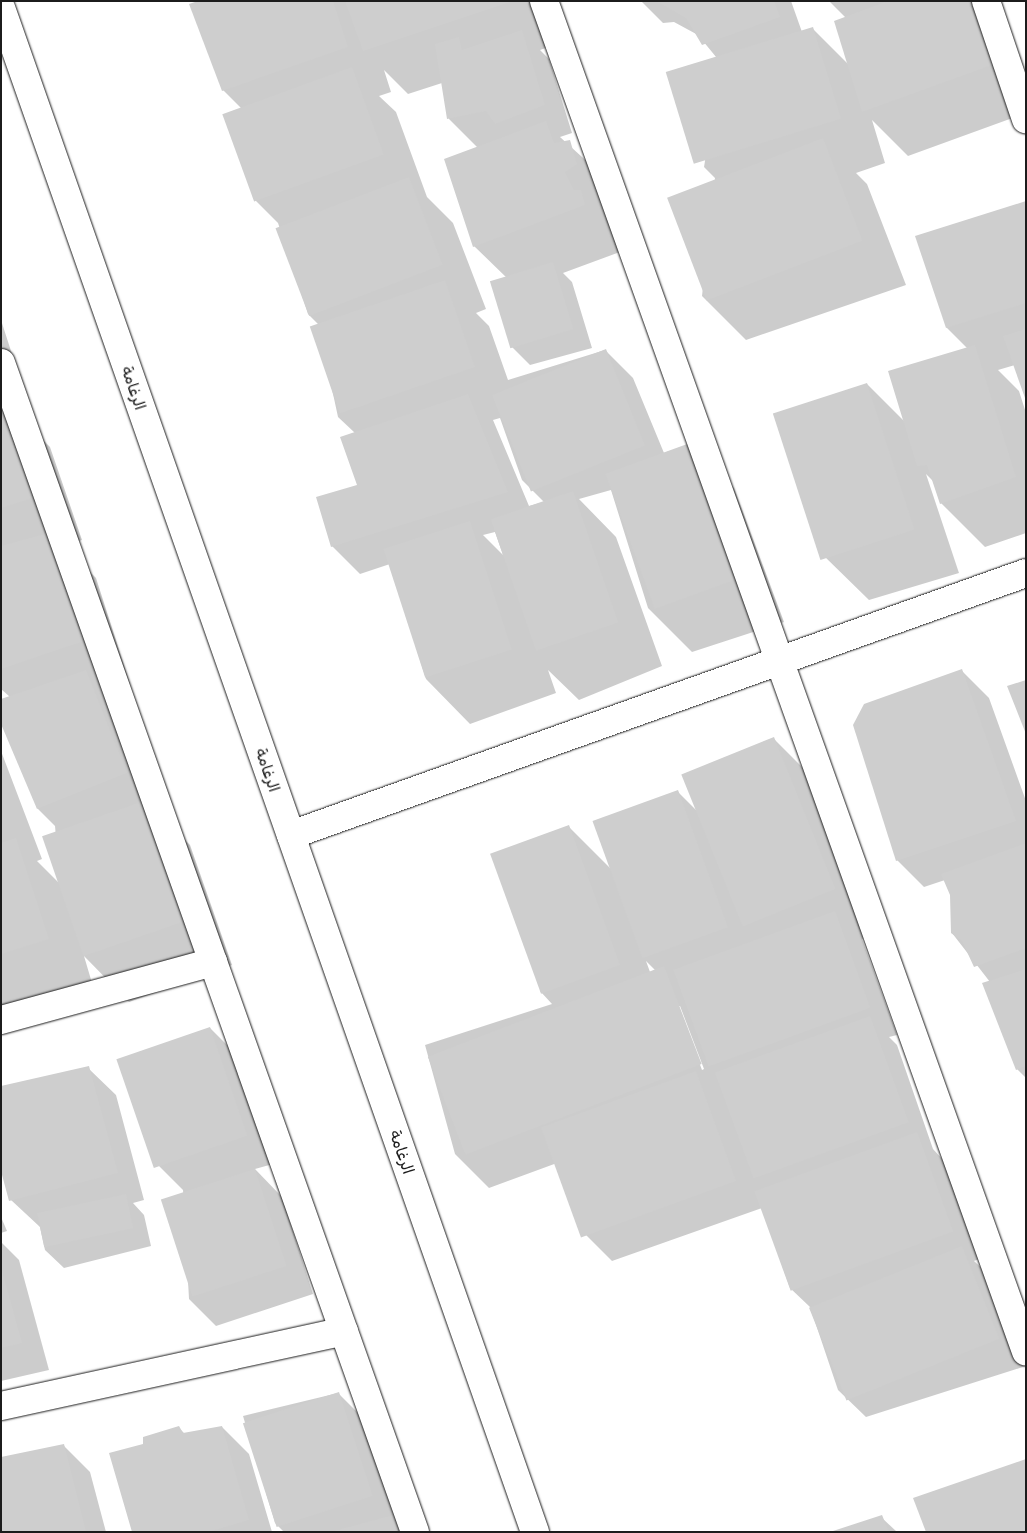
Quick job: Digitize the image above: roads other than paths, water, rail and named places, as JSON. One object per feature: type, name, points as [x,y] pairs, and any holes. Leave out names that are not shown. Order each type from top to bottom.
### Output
[{"type":"street","points":[[544,1],[1026,1352]]},
{"type":"street","points":[[986,1],[1026,119]]},
{"type":"street","name":"الرغامة","points":[[1,8],[535,1532]]},
{"type":"street","points":[[1,363],[415,1532]]},
{"type":"street","points":[[291,835],[1026,573]]},
{"type":"street","points":[[1,1020],[213,962]]},
{"type":"street","points":[[1,1406],[344,1331]]}]
